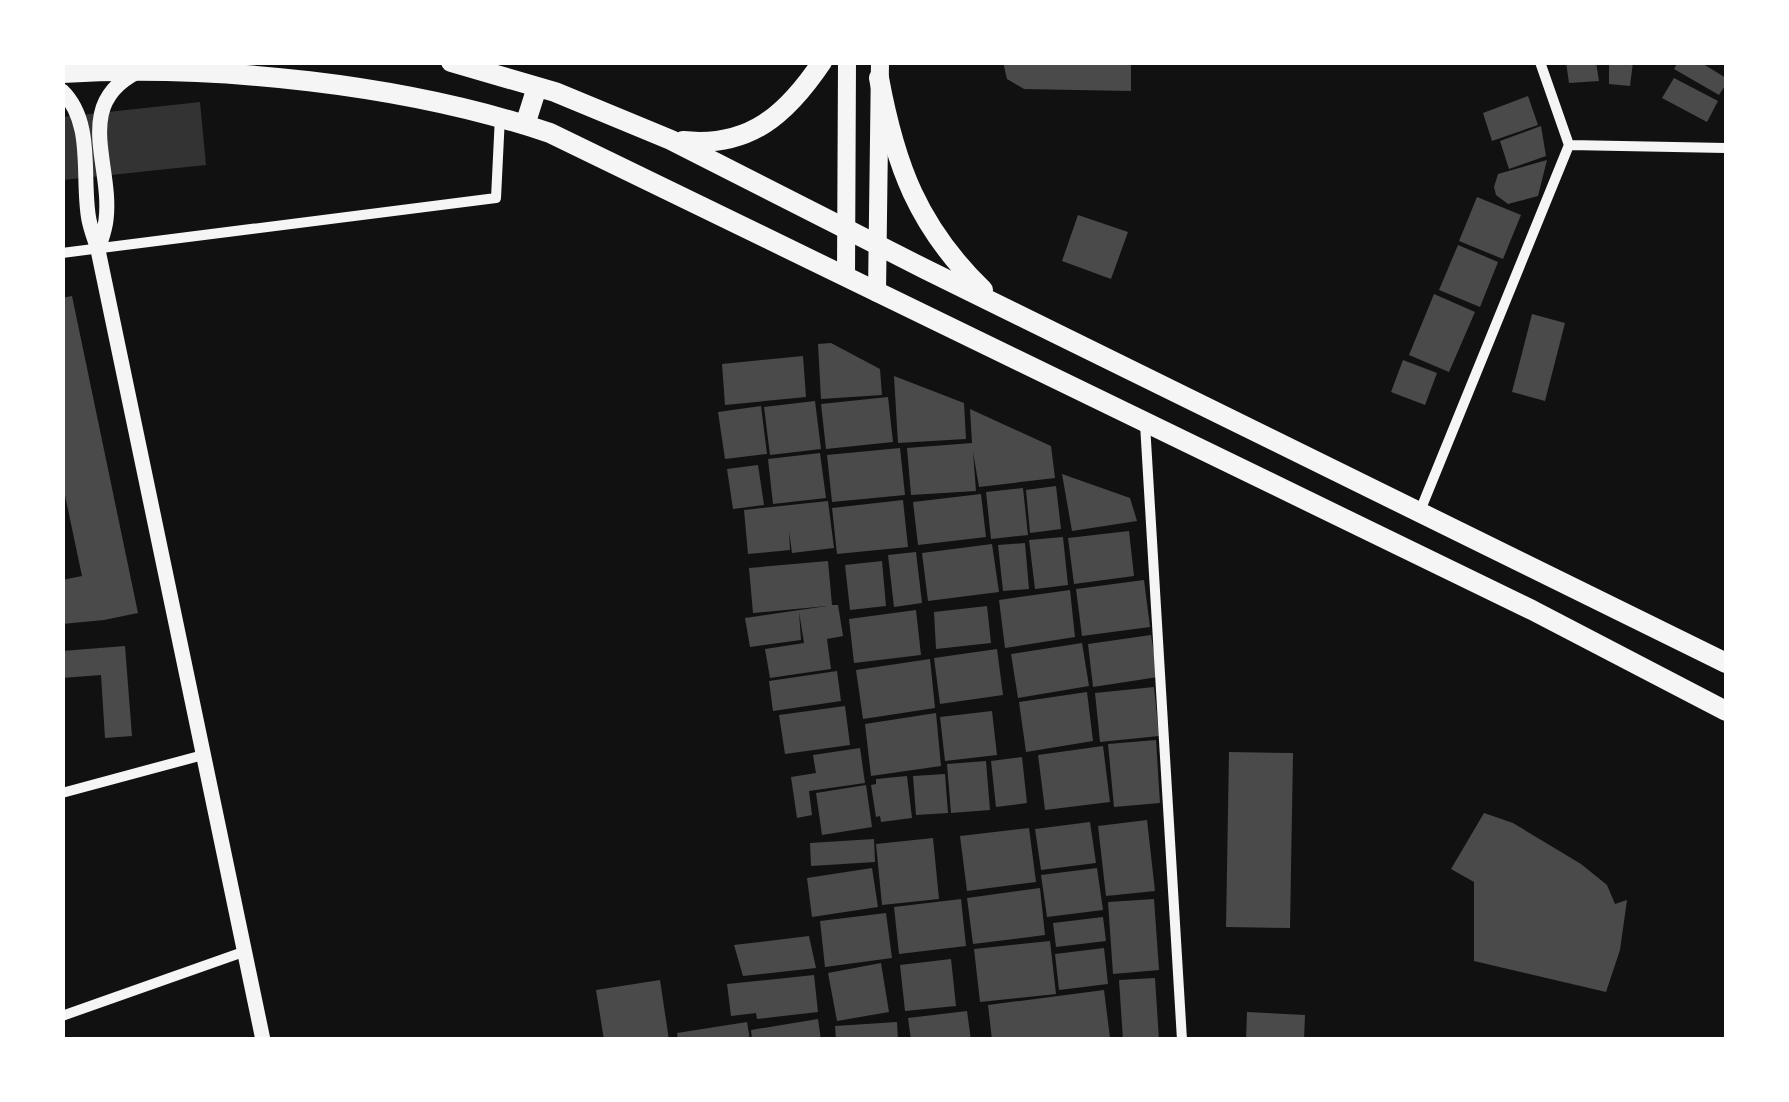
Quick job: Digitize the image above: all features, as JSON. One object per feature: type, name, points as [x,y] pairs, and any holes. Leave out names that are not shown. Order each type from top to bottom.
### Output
[{"type":"main road","points":[[451,62],[600,108],[671,140],[1726,663]]},
{"type":"main road","points":[[671,140],[726,140],[754,130],[779,116],[798,98],[822,62]]},
{"type":"main road","points":[[846,276],[848,62]]},
{"type":"main road","points":[[877,292],[879,70]]},
{"type":"main road","points":[[879,70],[889,131],[902,174],[922,215],[942,246],[999,305]]},
{"type":"main road","points":[[62,73],[137,72],[285,80],[432,102],[525,124],[600,155],[1532,610],[1726,711]]},
{"type":"main road","points":[[525,124],[537,87]]},
{"type":"street","points":[[484,62],[506,77]]},
{"type":"street","points":[[1420,510],[1568,145],[1540,62]]},
{"type":"street","points":[[98,250],[107,218],[102,108],[120,80],[137,72]]},
{"type":"street","points":[[62,91],[76,108],[81,126],[89,220],[263,1040]]},
{"type":"street","points":[[62,253],[496,198],[500,116]]},
{"type":"street","points":[[1568,145],[1726,148]]},
{"type":"street","points":[[1145,422],[1182,1040]]},
{"type":"street","points":[[62,794],[203,755]]},
{"type":"street","points":[[62,1016],[246,952]]},
{"type":"shaded area","points":[[200,102],[206,165],[63,180],[62,117]]},
{"type":"building","points":[[1003,62],[1131,62],[1131,91],[1024,89],[1007,79]]},
{"type":"building","points":[[1566,62],[1596,62],[1599,81],[1569,83]]},
{"type":"building","points":[[1609,62],[1633,62],[1630,86],[1609,84]]},
{"type":"building","points":[[1678,62],[1700,62],[1726,78],[1726,84],[1719,95],[1674,69]]},
{"type":"building","points":[[1674,78],[1718,101],[1707,122],[1662,98]]},
{"type":"building","points":[[1528,96],[1538,125],[1492,141],[1483,113]]},
{"type":"building","points":[[1541,126],[1546,156],[1509,169],[1500,141]]},
{"type":"building","points":[[1547,160],[1538,196],[1508,204],[1496,195],[1498,174]]},
{"type":"building","points":[[1477,197],[1521,215],[1503,259],[1459,241]]},
{"type":"building","points":[[1078,215],[1128,232],[1111,279],[1062,261]]},
{"type":"building","points":[[1458,245],[1498,262],[1480,307],[1439,290]]},
{"type":"building","points":[[1434,294],[1475,312],[1449,372],[1409,355]]},
{"type":"building","points":[[72,296],[138,613],[62,624],[62,580],[82,576],[62,481],[62,298]]},
{"type":"building","points":[[1532,314],[1565,323],[1545,401],[1512,392]]},
{"type":"building","points":[[831,343],[880,369],[882,395],[821,399],[818,344]]},
{"type":"building","points":[[803,356],[806,397],[725,405],[722,364]]},
{"type":"building","points":[[1403,360],[1437,373],[1425,405],[1391,392]]},
{"type":"building","points":[[894,376],[964,403],[966,439],[898,443]]},
{"type":"building","points":[[888,397],[893,442],[826,449],[821,404]]},
{"type":"building","points":[[815,401],[821,449],[770,455],[764,407]]},
{"type":"building","points":[[761,406],[767,454],[725,459],[718,412]]},
{"type":"building","points":[[970,409],[1051,446],[1055,478],[979,487],[973,452],[976,491],[911,495],[907,448],[972,443]]},
{"type":"building","points":[[900,448],[905,495],[832,502],[827,455]]},
{"type":"building","points":[[820,453],[826,498],[773,504],[768,459]]},
{"type":"building","points":[[758,465],[764,505],[733,509],[727,469]]},
{"type":"building","points":[[1062,474],[1130,498],[1137,521],[1072,531]]},
{"type":"building","points":[[1056,486],[1061,529],[1030,533],[1026,490]]},
{"type":"building","points":[[1023,488],[1028,535],[991,539],[986,492]]},
{"type":"building","points":[[981,494],[986,537],[918,545],[913,502]]},
{"type":"building","points":[[903,500],[908,547],[837,554],[832,508]]},
{"type":"building","points":[[828,501],[834,548],[792,553],[789,531],[790,550],[748,554],[744,510]]},
{"type":"building","points":[[1129,531],[1134,576],[1074,584],[1068,538]]},
{"type":"building","points":[[1063,537],[1068,585],[1035,589],[1029,540]]},
{"type":"building","points":[[1025,543],[1029,589],[1003,591],[998,545]]},
{"type":"building","points":[[992,544],[999,592],[928,601],[922,553]]},
{"type":"building","points":[[916,552],[922,603],[894,607],[888,555]]},
{"type":"building","points":[[828,561],[832,605],[838,605],[843,636],[827,639],[831,669],[770,678],[765,649],[804,643],[799,612],[801,640],[750,647],[745,618],[827,606],[753,613],[749,568]]},
{"type":"building","points":[[882,561],[886,606],[850,610],[845,565]]},
{"type":"building","points":[[1144,580],[1150,627],[1082,636],[1076,589]]},
{"type":"building","points":[[1070,590],[1075,637],[1005,648],[999,600]]},
{"type":"building","points":[[987,606],[991,643],[936,649],[934,612]]},
{"type":"building","points":[[916,610],[921,655],[854,663],[849,619]]},
{"type":"building","points":[[1151,635],[1158,677],[1093,687],[1088,644]]},
{"type":"building","points":[[1082,643],[1089,686],[1018,698],[1011,654]]},
{"type":"building","points":[[125,646],[132,736],[105,738],[101,675],[62,678],[62,651]]},
{"type":"building","points":[[997,649],[1003,695],[940,704],[934,658]]},
{"type":"building","points":[[930,659],[935,708],[863,719],[856,670]]},
{"type":"building","points":[[837,671],[841,701],[773,711],[769,681]]},
{"type":"building","points":[[1154,687],[1159,736],[1100,742],[1095,693]]},
{"type":"building","points":[[1087,692],[1093,741],[1026,752],[1019,702]]},
{"type":"building","points":[[845,706],[850,745],[785,754],[779,715]]},
{"type":"building","points":[[992,711],[997,755],[945,761],[940,717]]},
{"type":"building","points":[[936,713],[941,766],[871,776],[865,724]]},
{"type":"building","points":[[1156,740],[1160,803],[1114,807],[1108,744]]},
{"type":"building","points":[[1103,746],[1110,802],[1045,810],[1038,755]]},
{"type":"building","points":[[860,748],[865,783],[809,791],[812,815],[797,818],[791,777],[816,773],[813,755]]},
{"type":"building","points":[[1229,752],[1293,753],[1290,928],[1226,927]]},
{"type":"building","points":[[1022,757],[1027,803],[996,807],[991,761]]},
{"type":"building","points":[[986,761],[990,810],[951,813],[947,764]]},
{"type":"building","points":[[945,774],[948,813],[916,815],[913,776]]},
{"type":"building","points":[[907,776],[912,818],[881,822],[880,816],[876,817],[871,785],[876,784],[876,779]]},
{"type":"building","points":[[866,785],[872,827],[822,835],[816,793]]},
{"type":"building","points":[[1484,813],[1513,823],[1581,864],[1607,885],[1615,904],[1627,900],[1620,950],[1606,992],[1474,961],[1474,882],[1451,869]]},
{"type":"building","points":[[1147,820],[1155,891],[1106,896],[1098,826]]},
{"type":"building","points":[[1090,822],[1096,863],[1041,870],[1035,829]]},
{"type":"building","points":[[1029,828],[1036,882],[967,891],[960,836]]},
{"type":"building","points":[[933,838],[939,899],[882,905],[876,844]]},
{"type":"building","points":[[874,839],[875,862],[811,866],[810,843]]},
{"type":"building","points":[[872,868],[878,907],[812,917],[807,878]]},
{"type":"building","points":[[1097,868],[1103,910],[1047,917],[1041,875]]},
{"type":"building","points":[[1040,888],[1045,935],[973,944],[967,898]]},
{"type":"building","points":[[961,899],[966,946],[899,954],[894,907]]},
{"type":"building","points":[[1154,899],[1159,970],[1113,974],[1108,902]]},
{"type":"building","points":[[886,913],[892,958],[825,967],[820,921]]},
{"type":"building","points":[[1103,917],[1106,941],[1056,947],[1053,923]]},
{"type":"building","points":[[809,936],[816,968],[743,976],[734,945]]},
{"type":"building","points":[[1050,941],[1056,994],[980,1002],[974,949]]},
{"type":"building","points":[[1104,948],[1108,984],[1059,990],[1055,954]]},
{"type":"building","points":[[951,959],[956,1006],[905,1011],[900,965]]},
{"type":"building","points":[[881,963],[889,1012],[837,1021],[828,973]]},
{"type":"building","points":[[814,975],[818,1012],[757,1019],[756,1013],[731,1016],[727,984]]},
{"type":"building","points":[[1155,978],[1159,1040],[1123,1040],[1119,980]]},
{"type":"building","points":[[660,980],[669,1040],[604,1040],[596,990]]},
{"type":"building","points":[[1104,990],[1110,1038],[992,1040],[988,1005]]},
{"type":"building","points":[[967,1011],[971,1040],[911,1040],[908,1018]]},
{"type":"building","points":[[1247,1012],[1305,1015],[1304,1040],[1246,1040]]},
{"type":"building","points":[[818,1019],[821,1040],[752,1040],[751,1030]]},
{"type":"building","points":[[747,1022],[750,1040],[678,1040],[677,1033]]},
{"type":"building","points":[[897,1022],[898,1040],[836,1040],[835,1026]]}]
